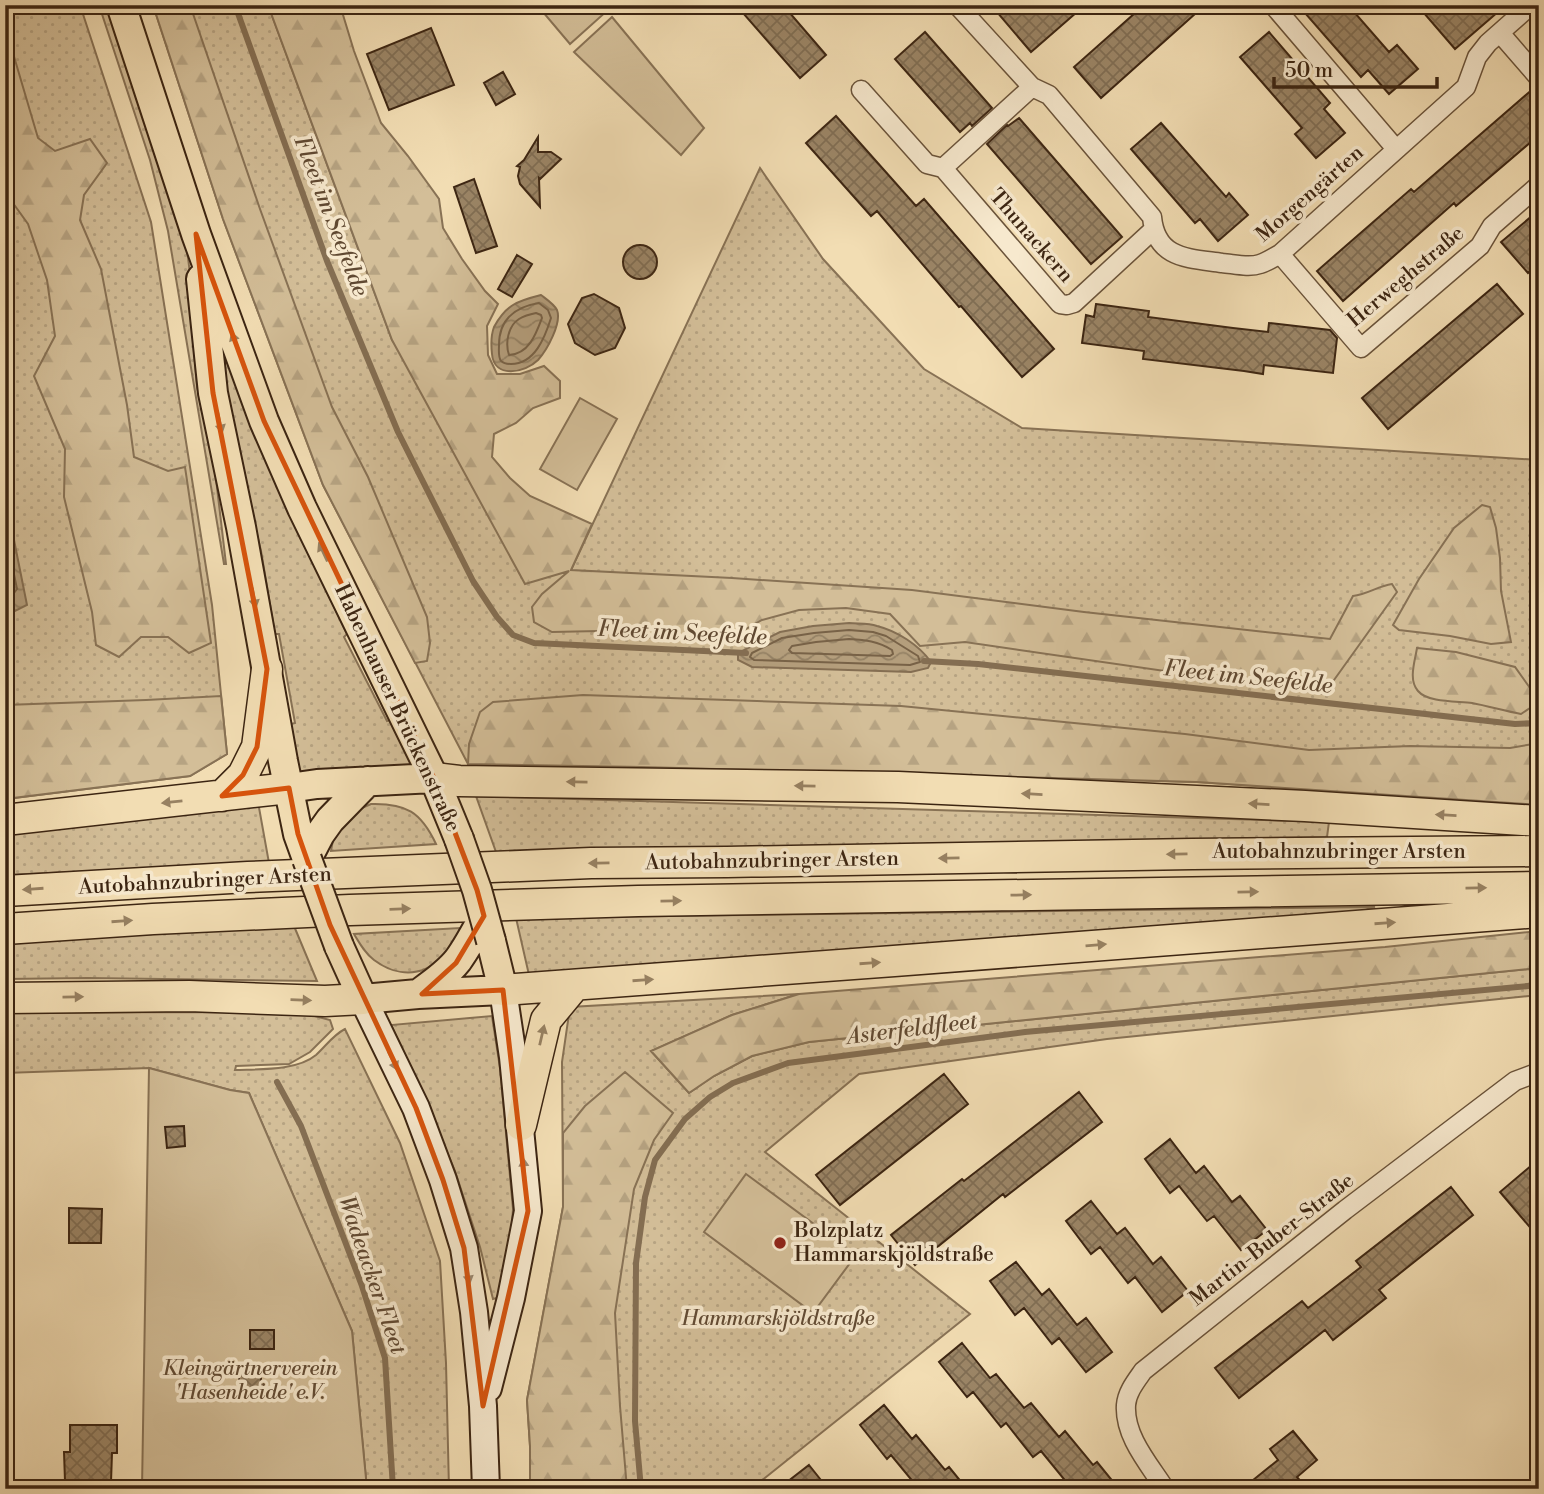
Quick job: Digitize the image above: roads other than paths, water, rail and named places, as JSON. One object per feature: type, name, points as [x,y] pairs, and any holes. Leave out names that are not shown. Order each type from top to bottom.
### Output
[{"type":"highway","points":[[222,796],[251,763],[268,727],[267,669]]},
{"type":"highway","points":[[434,778],[459,781],[898,787],[1305,806],[1539,821]]},
{"type":"highway","points":[[5,820],[289,788]]},
{"type":"highway","name":"Autobahnzubringer Arsten","points":[[5,891],[248,877],[591,863],[1539,851]]},
{"type":"highway","name":"Autobahnzubringer Arsten","points":[[5,929],[153,919],[638,901],[1539,887]]},
{"type":"highway","points":[[503,990],[1539,912]]},
{"type":"highway","points":[[521,1125],[546,1020],[575,985]]},
{"type":"highway","points":[[5,998],[189,996],[325,1001],[363,999]]},
{"type":"main road","name":"Habenhauser Brückenstraße","points":[[121,5],[197,234],[264,421],[302,508],[434,778],[459,839],[481,933],[503,990],[521,1125],[528,1212],[512,1298],[483,1406]]},
{"type":"main road","name":"Habenhauser Brückenstraße","points":[[197,234],[213,393],[267,669]]},
{"type":"main road","name":"Habenhauser Brückenstraße","points":[[268,727],[308,842],[326,912],[363,999],[416,1108],[443,1180],[464,1248],[474,1312],[483,1406],[486,1489]]},
{"type":"main road","points":[[289,788],[434,778]]},
{"type":"main road","points":[[308,842],[368,781]]},
{"type":"main road","points":[[418,994],[456,963],[481,933]]},
{"type":"main road","points":[[363,999],[503,990]]},
{"type":"street","name":"Morgengärten","points":[[957,5],[1032,88],[1049,95],[1152,217],[1153,230],[1170,251],[1181,257],[1243,265],[1258,265],[1280,254],[1466,88],[1477,57],[1488,43],[1531,5]]},
{"type":"street","points":[[1273,5],[1396,149]]},
{"type":"street","points":[[1500,33],[1539,78]]},
{"type":"street","points":[[943,168],[1032,88]]},
{"type":"street","name":"Thunackern","points":[[861,90],[927,164],[943,168],[1059,304],[1074,303],[1153,230]]},
{"type":"street","name":"Herweghstraße","points":[[1280,254],[1361,348],[1480,246],[1492,226],[1539,185]]},
{"type":"street","name":"Martin-Buber-Straße","points":[[1165,1489],[1134,1440],[1128,1422],[1126,1404],[1133,1385],[1143,1371],[1370,1191],[1515,1082],[1539,1072]]},
{"type":"water","points":[[541,295],[554,306],[558,315],[556,329],[545,350],[538,360],[526,368],[511,371],[498,367],[492,354],[494,327],[513,305]]},
{"type":"water","points":[[5,495],[27,605],[15,611],[5,593]]},
{"type":"water","points":[[849,623],[874,625],[900,635],[926,656],[931,662],[928,668],[911,672],[752,667],[738,660],[738,653],[780,632]]},
{"type":"waterway","name":"Fleet im Seefelde","points":[[235,5],[327,261],[398,432],[473,581],[497,617],[513,635],[534,643],[746,653]]},
{"type":"waterway","name":"Fleet im Seefelde","points":[[924,661],[978,664],[1515,724],[1539,723]]},
{"type":"waterway","name":"Asterfeldfleet","points":[[641,1489],[635,1421],[636,1263],[645,1197],[655,1160],[685,1119],[710,1097],[733,1083],[788,1063],[1025,1032],[1539,985]]},
{"type":"waterway","name":"Wadeacker Fleet","points":[[277,1082],[301,1126],[362,1286],[385,1358],[393,1489]]},
{"type":"place","name":"Bolzplatz Hammarskjöldstraße","points":[[780,1243]]},
{"type":"park label","name":"Hammarskjöldstraße","points":[[778,1319]]},
{"type":"park label","name":"Kleingärtnerverein 'Hasenheide' e.V.","points":[[250,1381]]}]
